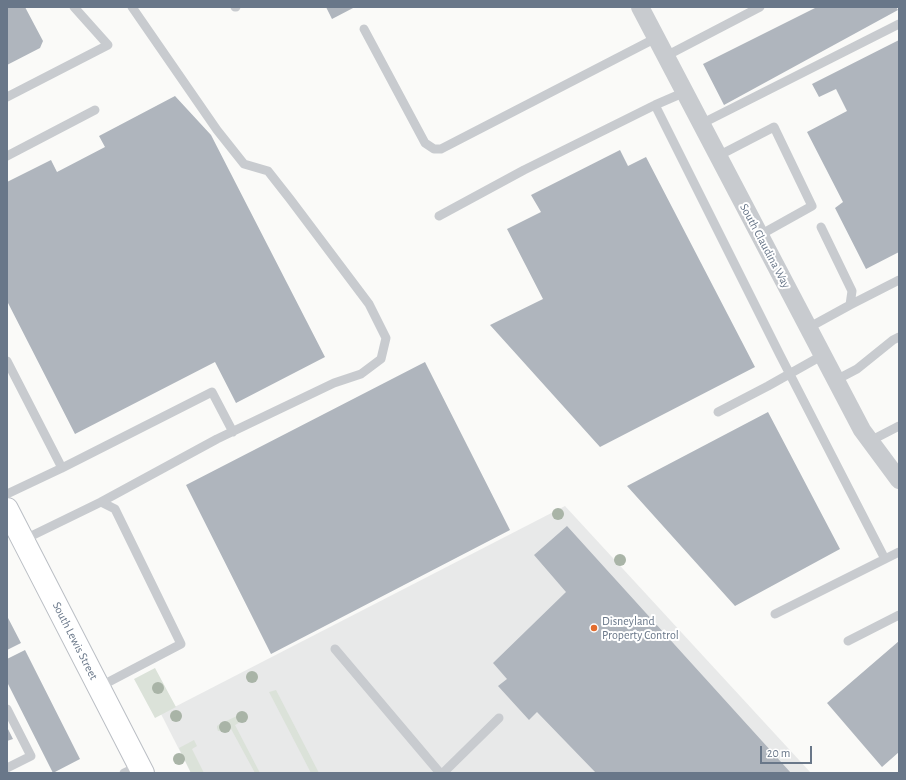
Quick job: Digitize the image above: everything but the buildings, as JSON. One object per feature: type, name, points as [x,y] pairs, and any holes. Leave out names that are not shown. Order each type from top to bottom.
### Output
[{"type":"main road","name":"South Lewis Street","points":[[7,508],[99,687],[136,771]]},
{"type":"street","name":"South Claudina Way","points":[[643,8],[656,38],[862,430],[899,480]]},
{"type":"lane","points":[[7,97],[108,45],[74,7]]},
{"type":"lane","points":[[23,540],[101,502],[234,432],[334,383],[361,374],[381,359],[386,338],[369,304],[290,199],[268,171],[244,164],[216,130],[132,7]]},
{"type":"lane","points":[[666,56],[760,7]]},
{"type":"lane","points":[[701,124],[899,24]]},
{"type":"lane","points":[[364,29],[424,143],[434,149],[441,149],[656,38]]},
{"type":"lane","points":[[439,216],[524,170],[655,105],[685,92]]},
{"type":"lane","points":[[655,105],[884,559]]},
{"type":"lane","points":[[7,156],[95,110]]},
{"type":"lane","points":[[718,156],[774,127],[812,206],[760,235]]},
{"type":"lane","points":[[821,227],[852,291],[850,305]]},
{"type":"lane","points":[[808,328],[899,280]]},
{"type":"lane","points":[[836,380],[857,369],[893,340],[899,337]]},
{"type":"lane","points":[[718,412],[768,386],[822,355]]},
{"type":"lane","points":[[7,361],[62,468]]},
{"type":"lane","points":[[7,494],[62,468],[212,392],[234,432]]},
{"type":"lane","points":[[870,441],[899,426]]},
{"type":"lane","points":[[99,687],[181,644],[115,509],[101,502]]},
{"type":"lane","points":[[775,614],[899,552]]},
{"type":"lane","points":[[848,641],[899,615]]},
{"type":"lane","points":[[335,649],[441,773],[499,718]]},
{"type":"lane","points":[[7,709],[31,756],[7,768]]},
{"type":"shaded area","points":[[565,506],[811,773],[191,773],[161,714]]},
{"type":"shaded area","points":[[155,668],[176,707],[155,718],[134,679]]},
{"type":"shaded area","points":[[276,690],[319,773],[311,773],[269,692]]},
{"type":"shaded area","points":[[244,714],[246,719],[235,725],[260,773],[255,773],[230,727],[222,731],[218,731],[217,728],[220,724]]},
{"type":"shaded area","points":[[194,740],[197,746],[192,749],[204,773],[191,773],[179,748]]},
{"type":"place","name":"Disneyland Property Control","points":[[594,628]]}]
